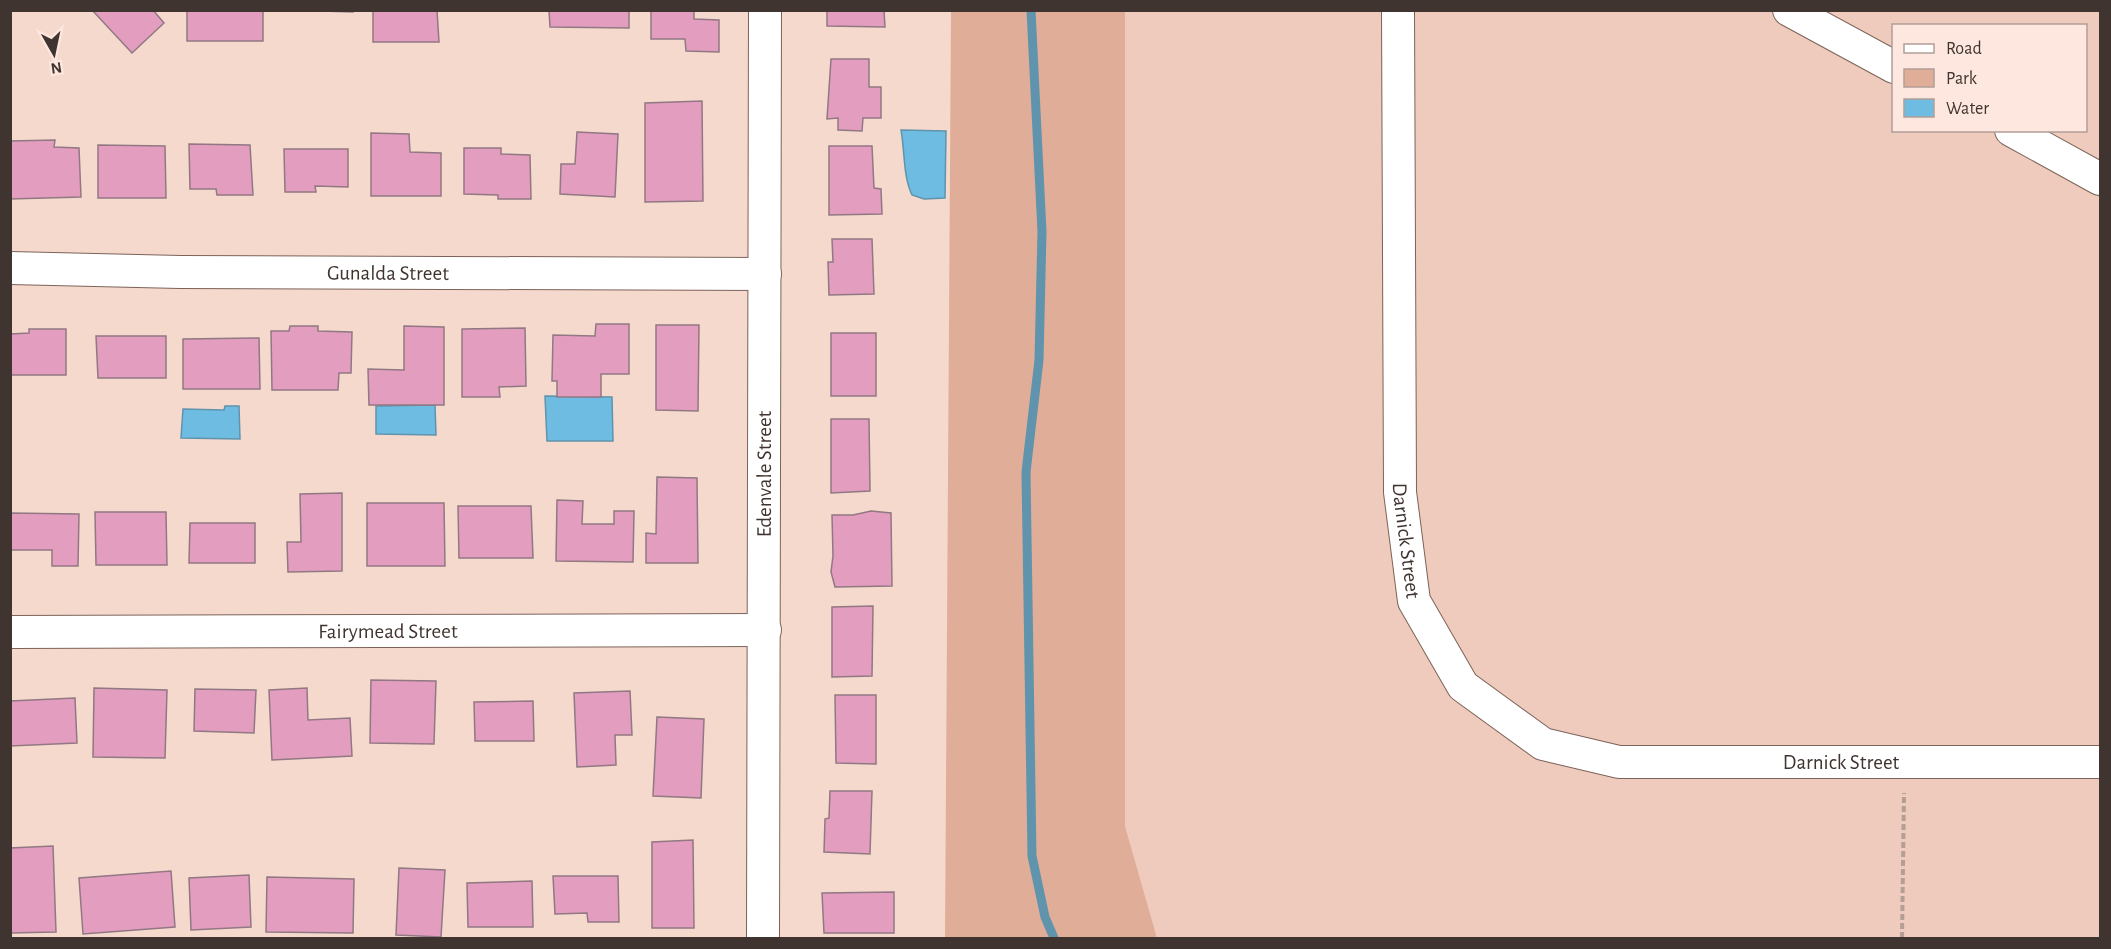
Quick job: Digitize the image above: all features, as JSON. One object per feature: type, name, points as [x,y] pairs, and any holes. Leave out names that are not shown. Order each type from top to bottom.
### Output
[{"type":"street","name":"Edenvale Street","points":[[763,939],[765,10]]},
{"type":"street","name":"Darnick Street","points":[[1398,10],[1400,492],[1414,601],[1463,686],[1543,744],[1619,762],[2100,762]]},
{"type":"street","points":[[1789,10],[1892,66]]},
{"type":"street","points":[[2015,132],[2100,179]]},
{"type":"street","name":"Gunalda Street","points":[[10,268],[180,272],[765,274]]},
{"type":"street","name":"Fairymead Street","points":[[10,632],[765,630]]},
{"type":"path","points":[[1902,939],[1904,762]]},
{"type":"shaded area","points":[[1125,11],[2100,11],[2100,938],[1157,938],[1125,826]]},
{"type":"green space","points":[[951,11],[1125,11],[1125,826],[1157,938],[945,938]]},
{"type":"water","points":[[901,130],[946,131],[945,198],[924,199],[912,195],[906,172]]},
{"type":"water","points":[[545,396],[612,397],[613,441],[547,441]]},
{"type":"water","points":[[435,405],[436,435],[376,434],[376,406]]},
{"type":"water","points":[[225,406],[239,406],[240,439],[181,438],[183,409],[224,410]]},
{"type":"building","points":[[92,10],[153,10],[164,23],[132,53]]},
{"type":"building","points":[[187,10],[263,10],[263,41],[187,41]]},
{"type":"building","points":[[287,10],[353,10],[353,12]]},
{"type":"building","points":[[373,10],[437,10],[439,42],[373,42]]},
{"type":"building","points":[[549,10],[629,10],[629,28],[550,27]]},
{"type":"building","points":[[651,10],[694,10],[694,19],[719,20],[719,52],[686,51],[685,39],[651,39]]},
{"type":"building","points":[[827,10],[884,10],[885,27],[827,26]]},
{"type":"building","points":[[831,59],[869,59],[869,87],[881,87],[881,118],[863,118],[862,131],[838,130],[838,118],[827,119]]},
{"type":"building","points":[[702,101],[703,201],[645,202],[645,103]]},
{"type":"building","points":[[577,132],[618,134],[615,197],[560,194],[561,164],[575,164]]},
{"type":"building","points":[[371,133],[409,134],[410,152],[441,153],[441,196],[371,196]]},
{"type":"building","points":[[55,140],[54,147],[79,148],[81,197],[10,199],[10,141]]},
{"type":"building","points":[[189,144],[250,145],[253,195],[217,195],[216,189],[190,189]]},
{"type":"building","points":[[98,145],[165,146],[166,198],[98,198]]},
{"type":"building","points":[[829,146],[872,146],[874,188],[881,189],[882,214],[829,215]]},
{"type":"building","points":[[464,148],[501,148],[501,154],[530,155],[531,199],[498,199],[498,195],[464,194]]},
{"type":"building","points":[[284,149],[348,149],[348,187],[315,186],[316,192],[285,192]]},
{"type":"building","points":[[832,239],[872,239],[874,294],[829,295],[828,262],[833,262]]},
{"type":"building","points":[[596,324],[629,324],[629,374],[601,374],[601,397],[557,397],[557,381],[552,381],[553,335],[595,336]]},
{"type":"building","points":[[656,325],[699,325],[698,411],[656,410]]},
{"type":"building","points":[[290,326],[318,326],[318,331],[352,332],[351,373],[339,373],[338,390],[272,390],[271,331],[289,331]]},
{"type":"building","points":[[404,326],[444,327],[444,405],[369,405],[368,369],[404,370]]},
{"type":"building","points":[[525,328],[526,386],[499,387],[500,397],[462,397],[462,329]]},
{"type":"building","points":[[29,329],[66,329],[66,375],[10,375],[10,334],[29,333]]},
{"type":"building","points":[[831,333],[876,333],[876,396],[831,396]]},
{"type":"building","points":[[96,336],[166,336],[166,378],[98,378]]},
{"type":"building","points":[[259,338],[260,389],[183,389],[183,339]]},
{"type":"building","points":[[831,419],[869,419],[870,491],[831,493]]},
{"type":"building","points":[[657,477],[697,478],[698,563],[646,563],[646,533],[656,534]]},
{"type":"building","points":[[342,493],[342,571],[288,572],[287,542],[301,542],[300,494]]},
{"type":"building","points":[[557,500],[583,501],[582,524],[614,524],[614,511],[634,511],[633,562],[556,561]]},
{"type":"building","points":[[367,503],[444,503],[445,566],[367,566]]},
{"type":"building","points":[[458,506],[531,506],[533,558],[459,558]]},
{"type":"building","points":[[871,511],[891,513],[892,586],[835,587],[831,572],[832,515],[853,515]]},
{"type":"building","points":[[95,512],[166,512],[167,565],[96,565]]},
{"type":"building","points":[[10,513],[79,514],[78,566],[52,566],[52,550],[10,550]]},
{"type":"building","points":[[190,523],[255,523],[255,563],[189,563]]},
{"type":"building","points":[[873,606],[872,676],[832,677],[832,607]]},
{"type":"building","points":[[371,680],[436,681],[434,744],[370,743]]},
{"type":"building","points":[[94,688],[167,690],[165,758],[93,757]]},
{"type":"building","points":[[307,688],[308,720],[350,718],[352,756],[272,760],[269,690]]},
{"type":"building","points":[[195,689],[256,690],[254,733],[194,731]]},
{"type":"building","points":[[630,691],[632,735],[615,735],[616,765],[577,767],[574,693]]},
{"type":"building","points":[[835,695],[876,695],[876,764],[836,763]]},
{"type":"building","points":[[75,698],[77,743],[10,746],[10,701]]},
{"type":"building","points":[[533,701],[534,741],[475,741],[474,702]]},
{"type":"building","points":[[657,717],[704,719],[701,798],[653,796]]},
{"type":"building","points":[[830,791],[872,791],[870,854],[824,852],[825,819],[829,818]]},
{"type":"building","points":[[693,840],[694,928],[652,928],[652,842]]},
{"type":"building","points":[[53,846],[56,932],[10,933],[10,848]]},
{"type":"building","points":[[399,868],[445,870],[441,937],[396,935]]},
{"type":"building","points":[[171,871],[175,927],[83,934],[79,878]]},
{"type":"building","points":[[249,875],[251,927],[191,930],[189,878]]},
{"type":"building","points":[[553,876],[618,876],[619,922],[588,922],[587,913],[555,914]]},
{"type":"building","points":[[267,877],[354,879],[353,933],[266,932]]},
{"type":"building","points":[[532,881],[533,927],[468,927],[467,883]]},
{"type":"building","points":[[894,892],[894,933],[824,933],[822,893]]},
{"type":"waterway","points":[[1031,10],[1042,232],[1039,360],[1026,472],[1032,856],[1045,917],[1054,938]]}]
